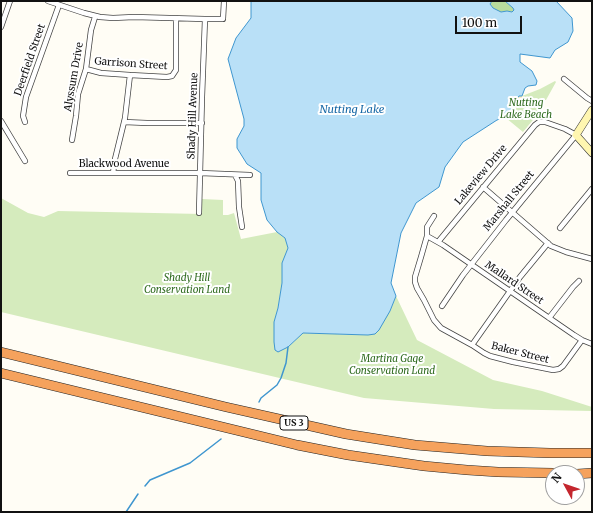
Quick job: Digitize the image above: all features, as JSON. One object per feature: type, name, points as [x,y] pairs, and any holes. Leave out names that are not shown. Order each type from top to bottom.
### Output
[{"type":"highway","name":"US 3","points":[[1,352],[226,407],[346,434],[415,445],[487,451],[592,453]]},
{"type":"highway","name":"US 3","points":[[1,373],[297,445],[348,455],[424,466],[498,472],[545,474]]},
{"type":"street","points":[[1,27],[10,1]]},
{"type":"street","points":[[48,1],[95,17],[176,19],[223,19],[224,1]]},
{"type":"street","name":"Deerfield Street","points":[[25,122],[23,116],[26,96],[59,5]]},
{"type":"street","name":"Alyssum Drive","points":[[72,140],[78,94],[86,69],[91,30],[95,17]]},
{"type":"street","name":"Garrison Street","points":[[86,69],[101,73],[166,77],[172,76],[176,70],[177,60],[176,19]]},
{"type":"street","name":"Shady Hill Avenue","points":[[199,213],[205,19]]},
{"type":"street","points":[[113,173],[126,114],[130,75]]},
{"type":"street","points":[[564,79],[592,101]]},
{"type":"street","name":"Marshall Street","points":[[442,306],[455,285],[471,264],[576,135],[592,110]]},
{"type":"street","points":[[1,121],[25,161]]},
{"type":"street","points":[[124,122],[202,123]]},
{"type":"street","name":"Lakeview Drive","points":[[438,242],[534,126],[539,122],[545,122],[565,129],[576,135]]},
{"type":"street","points":[[576,135],[592,153]]},
{"type":"street","name":"Blackwood Avenue","points":[[70,173],[200,173],[250,175]]},
{"type":"street","points":[[235,175],[238,181],[238,202],[242,227]]},
{"type":"street","points":[[483,188],[548,243],[566,252],[592,258]]},
{"type":"street","points":[[560,228],[592,189]]},
{"type":"street","name":"Baker Street","points":[[434,216],[427,227],[427,236],[415,277],[416,285],[437,324],[443,330],[490,356],[550,369],[559,369],[568,361],[582,340]]},
{"type":"street","name":"Mallard Street","points":[[427,236],[471,264],[582,340],[592,344]]},
{"type":"street","points":[[472,345],[509,291],[548,243]]},
{"type":"street","points":[[549,318],[579,281]]},
{"type":"green space","points":[[492,1],[505,1],[514,10],[512,12],[498,12],[490,4]]},
{"type":"green space","name":"Nutting Lake Beach","points":[[555,81],[556,82],[546,100],[544,100],[537,115],[523,132],[506,118],[509,116],[522,96]]},
{"type":"green space","name":"Shady Hill Conservation Land","points":[[1,198],[28,213],[44,217],[58,211],[202,214],[202,199],[223,200],[223,215],[234,213],[241,239],[277,232],[285,238],[288,248],[282,264],[282,283],[274,322],[288,347],[303,333],[368,335],[390,311],[396,296],[417,340],[493,380],[542,391],[592,407],[592,410],[494,409],[364,398],[1,312]]},
{"type":"sand","points":[[521,95],[525,98],[520,102],[514,112],[511,111],[515,99]]},
{"type":"water","name":"Nutting Lake","points":[[251,1],[492,1],[490,4],[493,8],[501,12],[512,12],[514,10],[513,8],[505,1],[556,1],[572,18],[573,31],[568,42],[555,50],[550,58],[520,54],[520,62],[532,71],[537,81],[536,85],[525,88],[522,96],[519,96],[516,100],[509,116],[497,120],[463,142],[445,167],[439,187],[416,203],[401,233],[391,283],[396,296],[390,311],[375,334],[303,333],[288,347],[278,352],[275,350],[274,322],[282,283],[282,263],[288,248],[285,238],[277,232],[267,220],[261,200],[261,173],[247,164],[237,148],[237,139],[244,126],[244,119],[228,59],[236,38],[251,18]]},
{"type":"waterway","points":[[259,402],[261,398],[277,385],[281,378],[286,363],[288,347]]},
{"type":"waterway","points":[[145,486],[150,480],[190,463],[221,439]]},
{"type":"waterway","points":[[126,512],[138,494]]},
{"type":"park label","name":"Martina Gage Conservation Land","points":[[392,364]]}]
